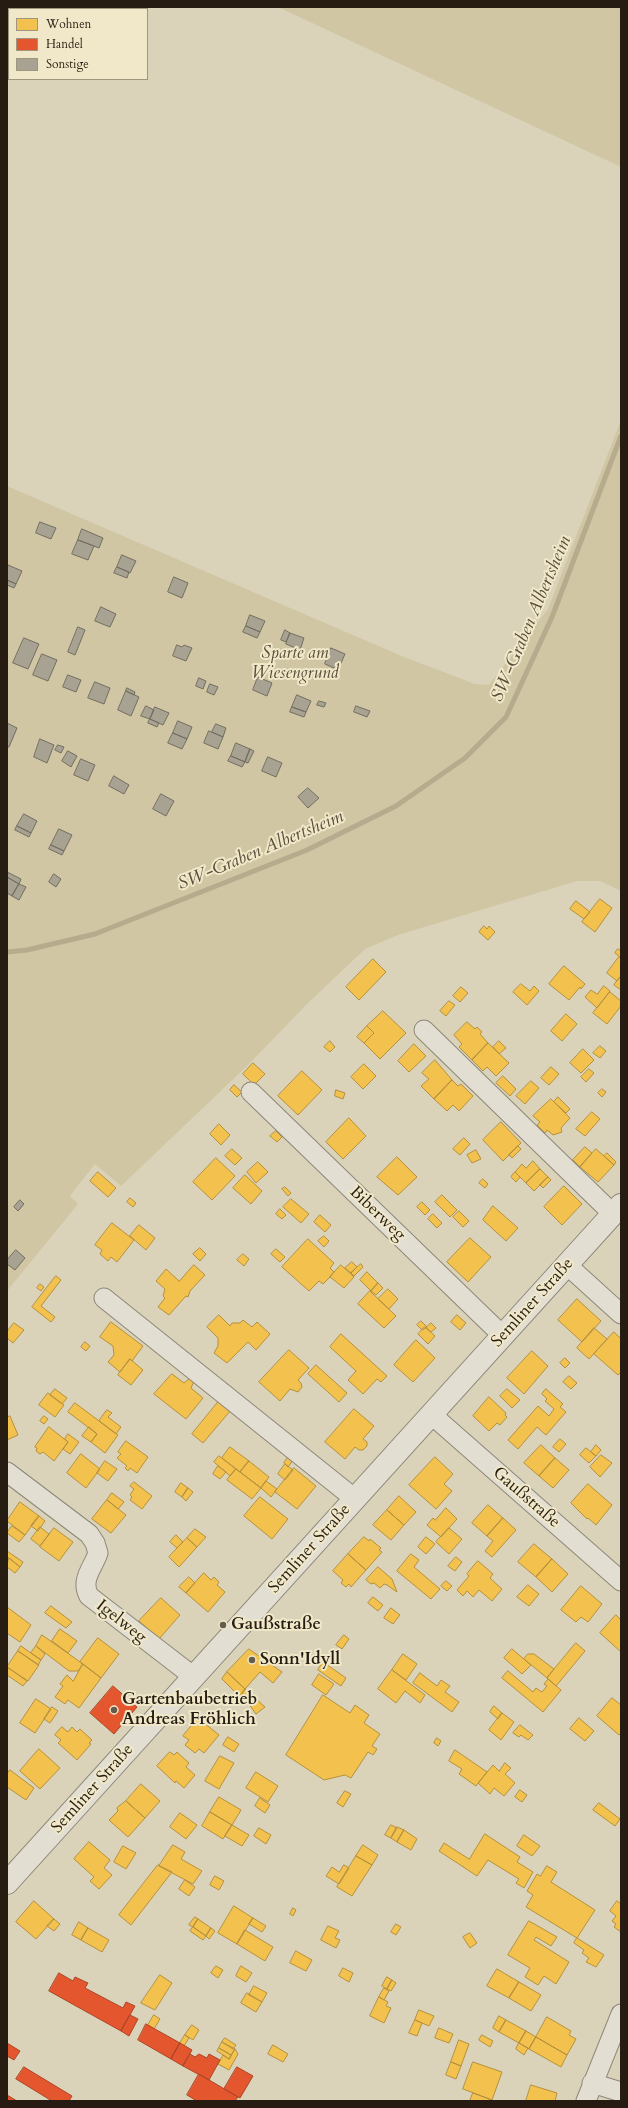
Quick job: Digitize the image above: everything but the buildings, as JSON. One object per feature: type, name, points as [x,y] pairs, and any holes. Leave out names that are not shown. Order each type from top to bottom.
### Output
[{"type":"street","name":"Semliner Straße","points":[[7,1883],[617,1209],[424,1030]]},
{"type":"street","name":"Biberweg","points":[[251,1092],[503,1336]]},
{"type":"street","points":[[567,1265],[621,1314]]},
{"type":"street","name":"Semliner Straße","points":[[104,1298],[356,1498]]},
{"type":"street","name":"Gaußstraße","points":[[433,1412],[440,1422],[621,1581]]},
{"type":"street","name":"Igelweg","points":[[7,1472],[89,1534],[96,1543],[98,1553],[87,1572],[90,1596],[194,1677]]},
{"type":"street","points":[[586,2101],[621,2014]]},
{"type":"street","points":[[592,2083],[621,2092]]},
{"type":"green space","points":[[278,7],[621,7],[621,167],[619,166]]},
{"type":"green space","name":"Sparte am Wiesengrund","points":[[621,420],[621,891],[600,881],[577,881],[398,935],[365,949],[308,1003],[246,1067],[121,1186],[95,1164],[70,1196],[78,1204],[7,1291],[7,486],[404,657],[475,684],[489,685],[548,609]]},
{"type":"waterway","name":"SW-Graben Albertsheim","points":[[7,952],[27,950],[95,934],[307,850],[396,806],[465,758],[506,717],[552,617],[621,436]]},
{"type":"place","name":"Gaußstraße","points":[[223,1625]]},
{"type":"place","name":"Sonn'Idyll","points":[[252,1660]]},
{"type":"place","name":"Gartenbaubetrieb Andreas Fröhlich","points":[[114,1710]]}]
